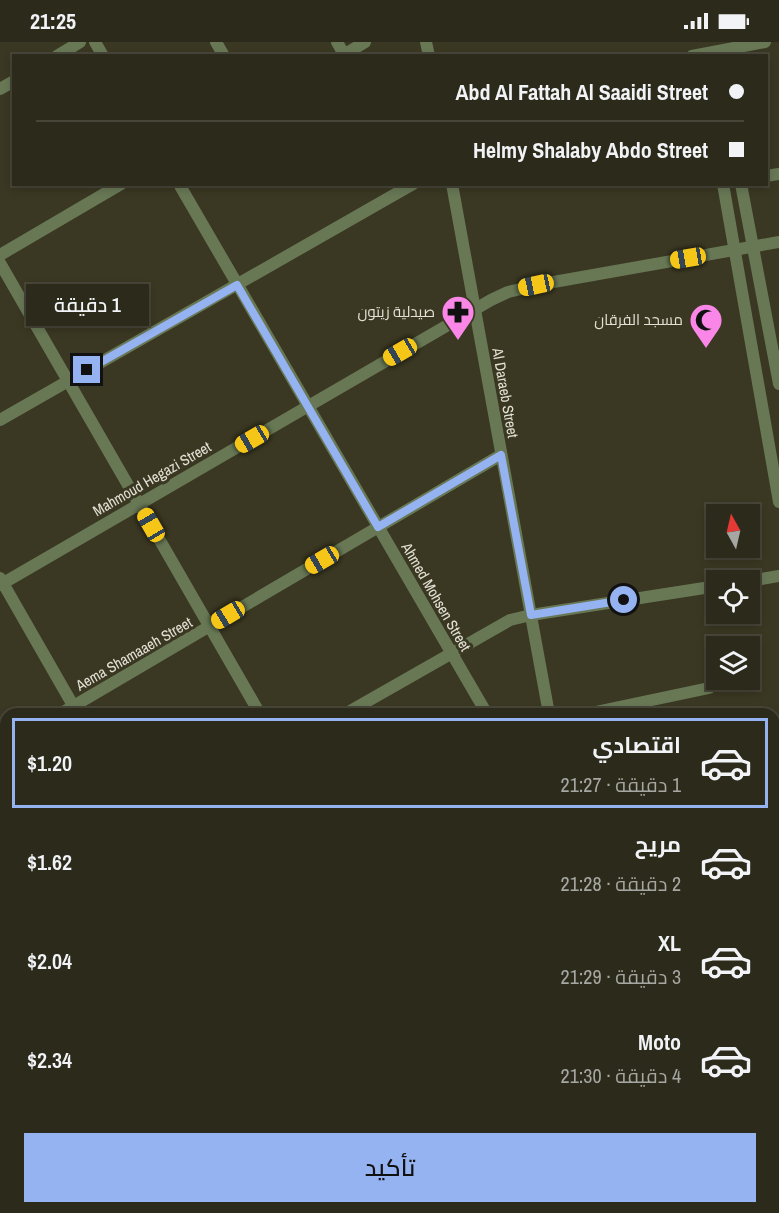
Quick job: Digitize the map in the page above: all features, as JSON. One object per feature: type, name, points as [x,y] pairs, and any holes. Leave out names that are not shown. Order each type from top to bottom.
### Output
[{"type":"street","points":[[60,54],[80,42]]},
{"type":"street","points":[[346,54],[365,42]]},
{"type":"street","points":[[696,52],[765,42]]},
{"type":"street","points":[[0,255],[118,186]]},
{"type":"street","name":"Ahmed Mohsen Street","points":[[179,186],[484,708]]},
{"type":"street","points":[[0,420],[410,186]]},
{"type":"street","name":"Al Daraeb Street","points":[[452,186],[548,708]]},
{"type":"street","points":[[723,186],[779,502]]},
{"type":"street","points":[[741,186],[776,346],[779,384]]},
{"type":"street","name":"Mahmoud Hegazi Street","points":[[1,582],[508,292],[779,242]]},
{"type":"street","points":[[0,263],[257,708]]},
{"type":"street","name":"Aema Shamaaeh Street","points":[[79,708],[210,626],[501,455]]},
{"type":"street","points":[[760,579],[779,576]]},
{"type":"street","points":[[1,582],[75,708]]},
{"type":"street","points":[[356,708],[510,620],[706,588]]},
{"type":"street","points":[[614,708],[706,689]]},
{"type":"place","name":"صيدلية زيتون","points":[[458,341]]},
{"type":"place","name":"مسجد الفرقان","points":[[706,349]]},
{"type":"route","points":[[87,370],[237,285],[378,527],[501,455],[531,615],[624,600]]}]
